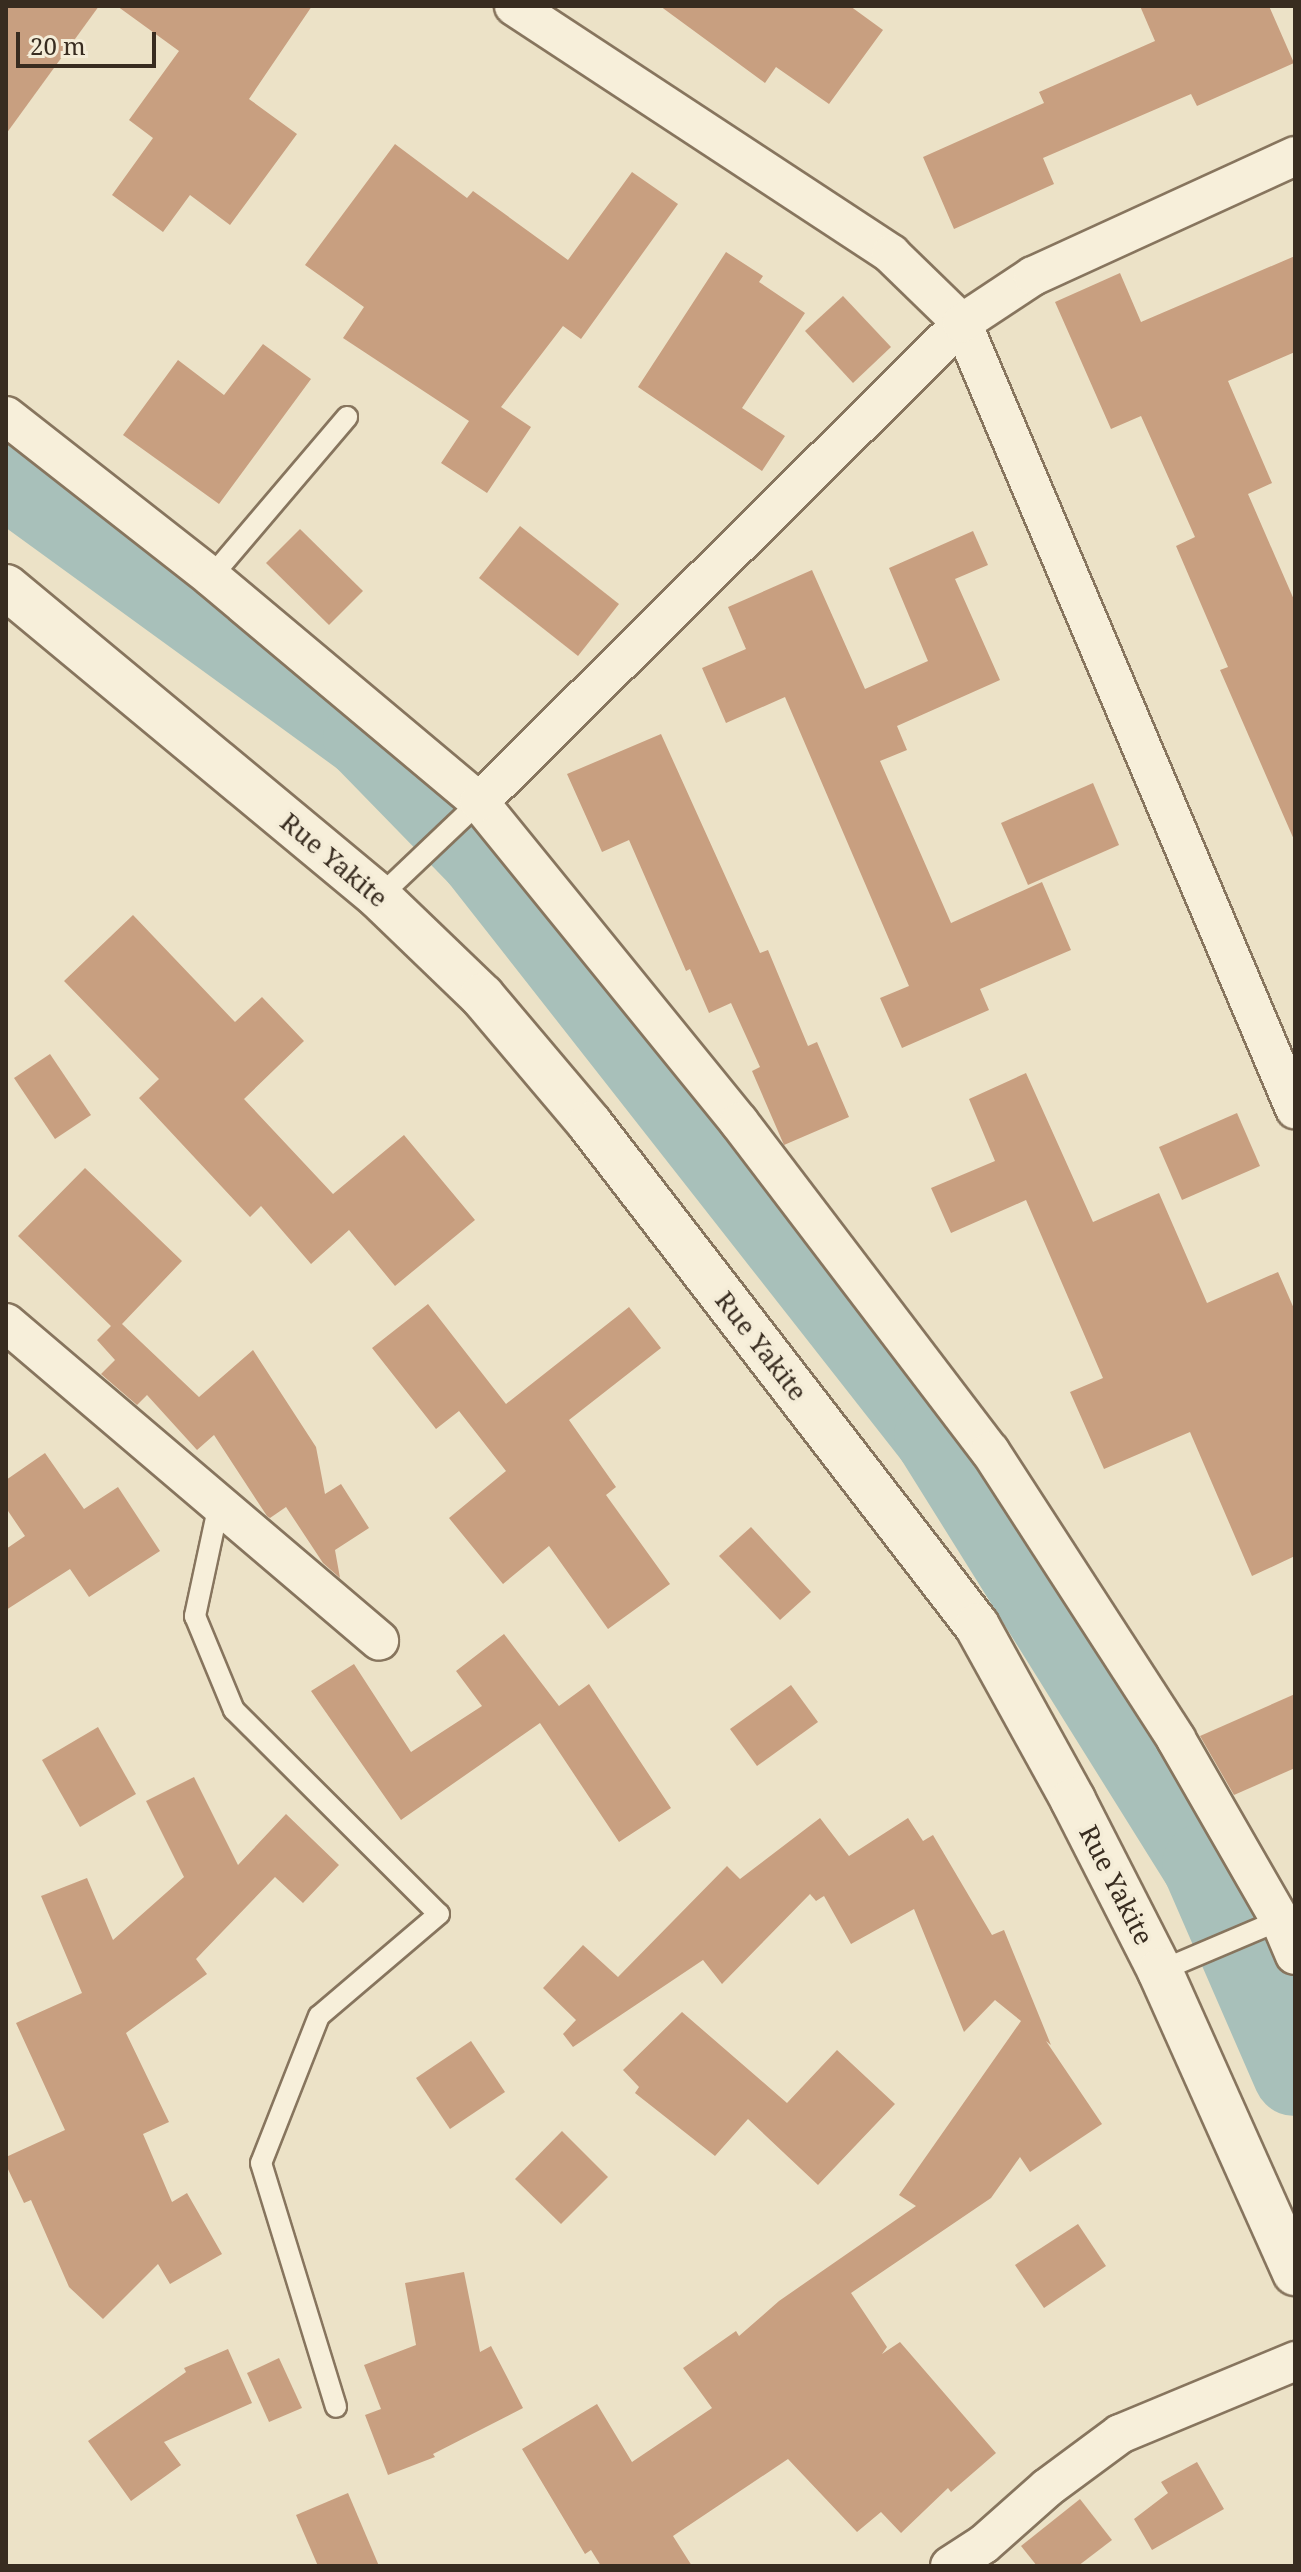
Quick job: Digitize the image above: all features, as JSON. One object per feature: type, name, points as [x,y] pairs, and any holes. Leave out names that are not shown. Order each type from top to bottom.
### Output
[{"type":"main road","name":"Rue Yakite","points":[[6,587],[379,897],[482,996],[590,1124],[977,1626],[1073,1800],[1160,1971],[1295,2273]]},
{"type":"street","points":[[514,6],[891,254],[962,323],[1295,1109]]},
{"type":"street","points":[[473,807],[962,323],[1033,276],[1295,156]]},
{"type":"street","points":[[6,416],[211,577],[473,807],[739,1122],[990,1451],[1176,1739],[1295,1955]]},
{"type":"street","points":[[6,1323],[379,1640]]},
{"type":"street","points":[[950,2566],[984,2544],[1047,2488],[1120,2434],[1295,2361]]},
{"type":"lane","points":[[211,577],[347,417]]},
{"type":"lane","points":[[379,897],[473,807]]},
{"type":"lane","points":[[219,1504],[195,1616],[234,1710],[439,1914],[319,2016],[261,2163],[336,2407]]},
{"type":"lane","points":[[1160,1971],[1276,1921]]},
{"type":"building","points":[[6,6],[99,6],[6,134]]},
{"type":"building","points":[[117,6],[312,6],[249,99],[297,134],[230,225],[190,195],[163,232],[112,195],[153,138],[129,120],[179,51]]},
{"type":"building","points":[[660,6],[850,6],[883,30],[829,104],[776,67],[765,83]]},
{"type":"building","points":[[1140,6],[1269,6],[1294,63],[1197,106],[1191,94],[1043,158],[1054,184],[954,229],[923,157],[1044,103],[1039,92],[1155,41]]},
{"type":"building","points":[[395,144],[467,198],[473,191],[568,260],[632,172],[678,204],[581,339],[563,326],[501,407],[531,427],[487,493],[441,463],[469,421],[343,338],[364,307],[305,265]]},
{"type":"building","points":[[726,252],[763,276],[759,282],[805,313],[742,408],[785,436],[762,471],[638,387]]},
{"type":"building","points":[[1295,256],[1295,352],[1228,381],[1272,483],[1248,494],[1295,602],[1295,842],[1220,670],[1228,667],[1176,546],[1195,537],[1141,416],[1111,429],[1055,302],[1120,273],[1141,322]]},
{"type":"building","points":[[843,296],[891,347],[853,383],[805,331]]},
{"type":"building","points":[[263,344],[311,379],[219,504],[123,435],[178,360],[224,395]]},
{"type":"building","points":[[520,526],[619,604],[578,656],[479,578]]},
{"type":"building","points":[[300,529],[363,591],[329,625],[266,563]]},
{"type":"building","points":[[973,531],[988,565],[955,579],[1000,680],[897,726],[907,750],[880,761],[951,923],[1042,882],[1071,950],[980,989],[989,1010],[902,1048],[880,998],[909,986],[785,697],[726,723],[702,668],[746,649],[728,607],[812,570],[865,689],[928,661],[889,568]]},
{"type":"building","points":[[661,734],[760,953],[768,950],[808,1046],[817,1042],[849,1117],[784,1145],[752,1071],[760,1067],[731,1003],[709,1013],[690,969],[686,971],[629,840],[602,852],[567,774]]},
{"type":"building","points":[[1093,783],[1119,845],[1028,885],[1001,823]]},
{"type":"building","points":[[133,915],[235,1022],[262,997],[304,1041],[244,1099],[333,1194],[404,1135],[475,1220],[395,1286],[349,1230],[311,1264],[261,1206],[250,1217],[139,1098],[159,1079],[64,981]]},
{"type":"building","points":[[50,1054],[91,1115],[55,1139],[14,1078]]},
{"type":"building","points":[[1026,1073],[1093,1222],[1159,1193],[1207,1303],[1278,1272],[1295,1311],[1295,1556],[1252,1576],[1190,1432],[1104,1469],[1070,1392],[1103,1378],[1026,1200],[951,1233],[931,1188],[995,1161],[969,1099]]},
{"type":"building","points":[[1237,1113],[1260,1166],[1182,1200],[1159,1147]]},
{"type":"building","points":[[85,1168],[182,1261],[122,1324],[199,1397],[253,1350],[316,1447],[325,1494],[341,1484],[369,1528],[335,1550],[340,1578],[323,1563],[286,1507],[270,1518],[267,1516],[214,1435],[197,1450],[147,1395],[137,1405],[101,1374],[115,1360],[97,1340],[111,1326],[18,1236]]},
{"type":"building","points":[[428,1304],[506,1404],[629,1307],[661,1348],[569,1420],[616,1487],[606,1495],[670,1584],[608,1629],[549,1546],[503,1584],[449,1518],[506,1471],[459,1411],[436,1429],[372,1348]]},
{"type":"building","points":[[45,1453],[84,1509],[118,1487],[160,1551],[89,1597],[70,1569],[6,1610],[6,1549],[25,1536],[6,1508],[6,1480]]},
{"type":"building","points":[[751,1527],[811,1592],[780,1620],[719,1556]]},
{"type":"building","points":[[504,1634],[559,1706],[589,1684],[671,1808],[619,1842],[540,1723],[401,1820],[311,1691],[354,1664],[411,1752],[482,1706],[456,1671]]},
{"type":"building","points":[[791,1685],[818,1722],[757,1766],[730,1729]]},
{"type":"building","points":[[1295,1694],[1295,1768],[1234,1795],[1200,1736]]},
{"type":"building","points":[[98,1727],[136,1794],[80,1827],[42,1760]]},
{"type":"building","points":[[194,1777],[238,1865],[286,1814],[339,1865],[303,1903],[275,1877],[196,1959],[207,1974],[126,2033],[169,2122],[143,2134],[172,2202],[187,2193],[222,2254],[170,2284],[158,2264],[103,2319],[69,2287],[31,2200],[24,2203],[6,2165],[6,2157],[65,2130],[16,2023],[82,1993],[41,1896],[87,1878],[113,1940],[184,1877],[146,1801]]},
{"type":"building","points":[[820,1818],[849,1856],[908,1818],[923,1841],[933,1835],[992,1935],[1004,1930],[1051,2045],[1046,2041],[1102,2124],[1030,2172],[1020,2157],[991,2198],[851,2293],[887,2347],[882,2354],[900,2342],[996,2453],[951,2492],[948,2488],[901,2533],[881,2512],[857,2532],[788,2459],[673,2536],[692,2566],[601,2566],[591,2550],[585,2554],[522,2449],[597,2404],[632,2462],[712,2408],[683,2368],[736,2331],[739,2336],[779,2301],[916,2206],[899,2195],[1021,2021],[995,2000],[964,2032],[914,1909],[851,1944],[824,1896],[816,1901],[810,1894],[722,1984],[703,1960],[573,2047],[563,2034],[576,2020],[543,1988],[583,1945],[618,1977],[727,1866],[740,1879]]},
{"type":"building","points":[[682,2012],[787,2103],[837,2050],[895,2104],[818,2185],[748,2119],[715,2156],[635,2093],[639,2087],[623,2070]]},
{"type":"building","points":[[471,2041],[505,2092],[450,2129],[416,2078]]},
{"type":"building","points":[[562,2131],[608,2177],[561,2224],[515,2179]]},
{"type":"building","points":[[1078,2224],[1106,2266],[1044,2308],[1015,2265]]},
{"type":"building","points":[[464,2272],[480,2352],[491,2346],[523,2408],[433,2454],[435,2457],[388,2475],[365,2415],[381,2409],[364,2365],[416,2345],[405,2283]]},
{"type":"building","points":[[228,2349],[252,2403],[164,2442],[181,2465],[131,2501],[88,2441],[186,2372],[184,2368]]},
{"type":"building","points":[[279,2358],[302,2408],[269,2422],[247,2373]]},
{"type":"building","points":[[1197,2462],[1224,2509],[1152,2550],[1134,2519],[1168,2493],[1161,2482]]},
{"type":"building","points":[[348,2493],[379,2566],[318,2566],[296,2515]]},
{"type":"building","points":[[1080,2499],[1112,2540],[1078,2566],[1037,2566],[1021,2546]]},
{"type":"waterway","points":[[6,476],[365,737],[481,856],[936,1436],[1204,1865],[1295,2074]]}]
